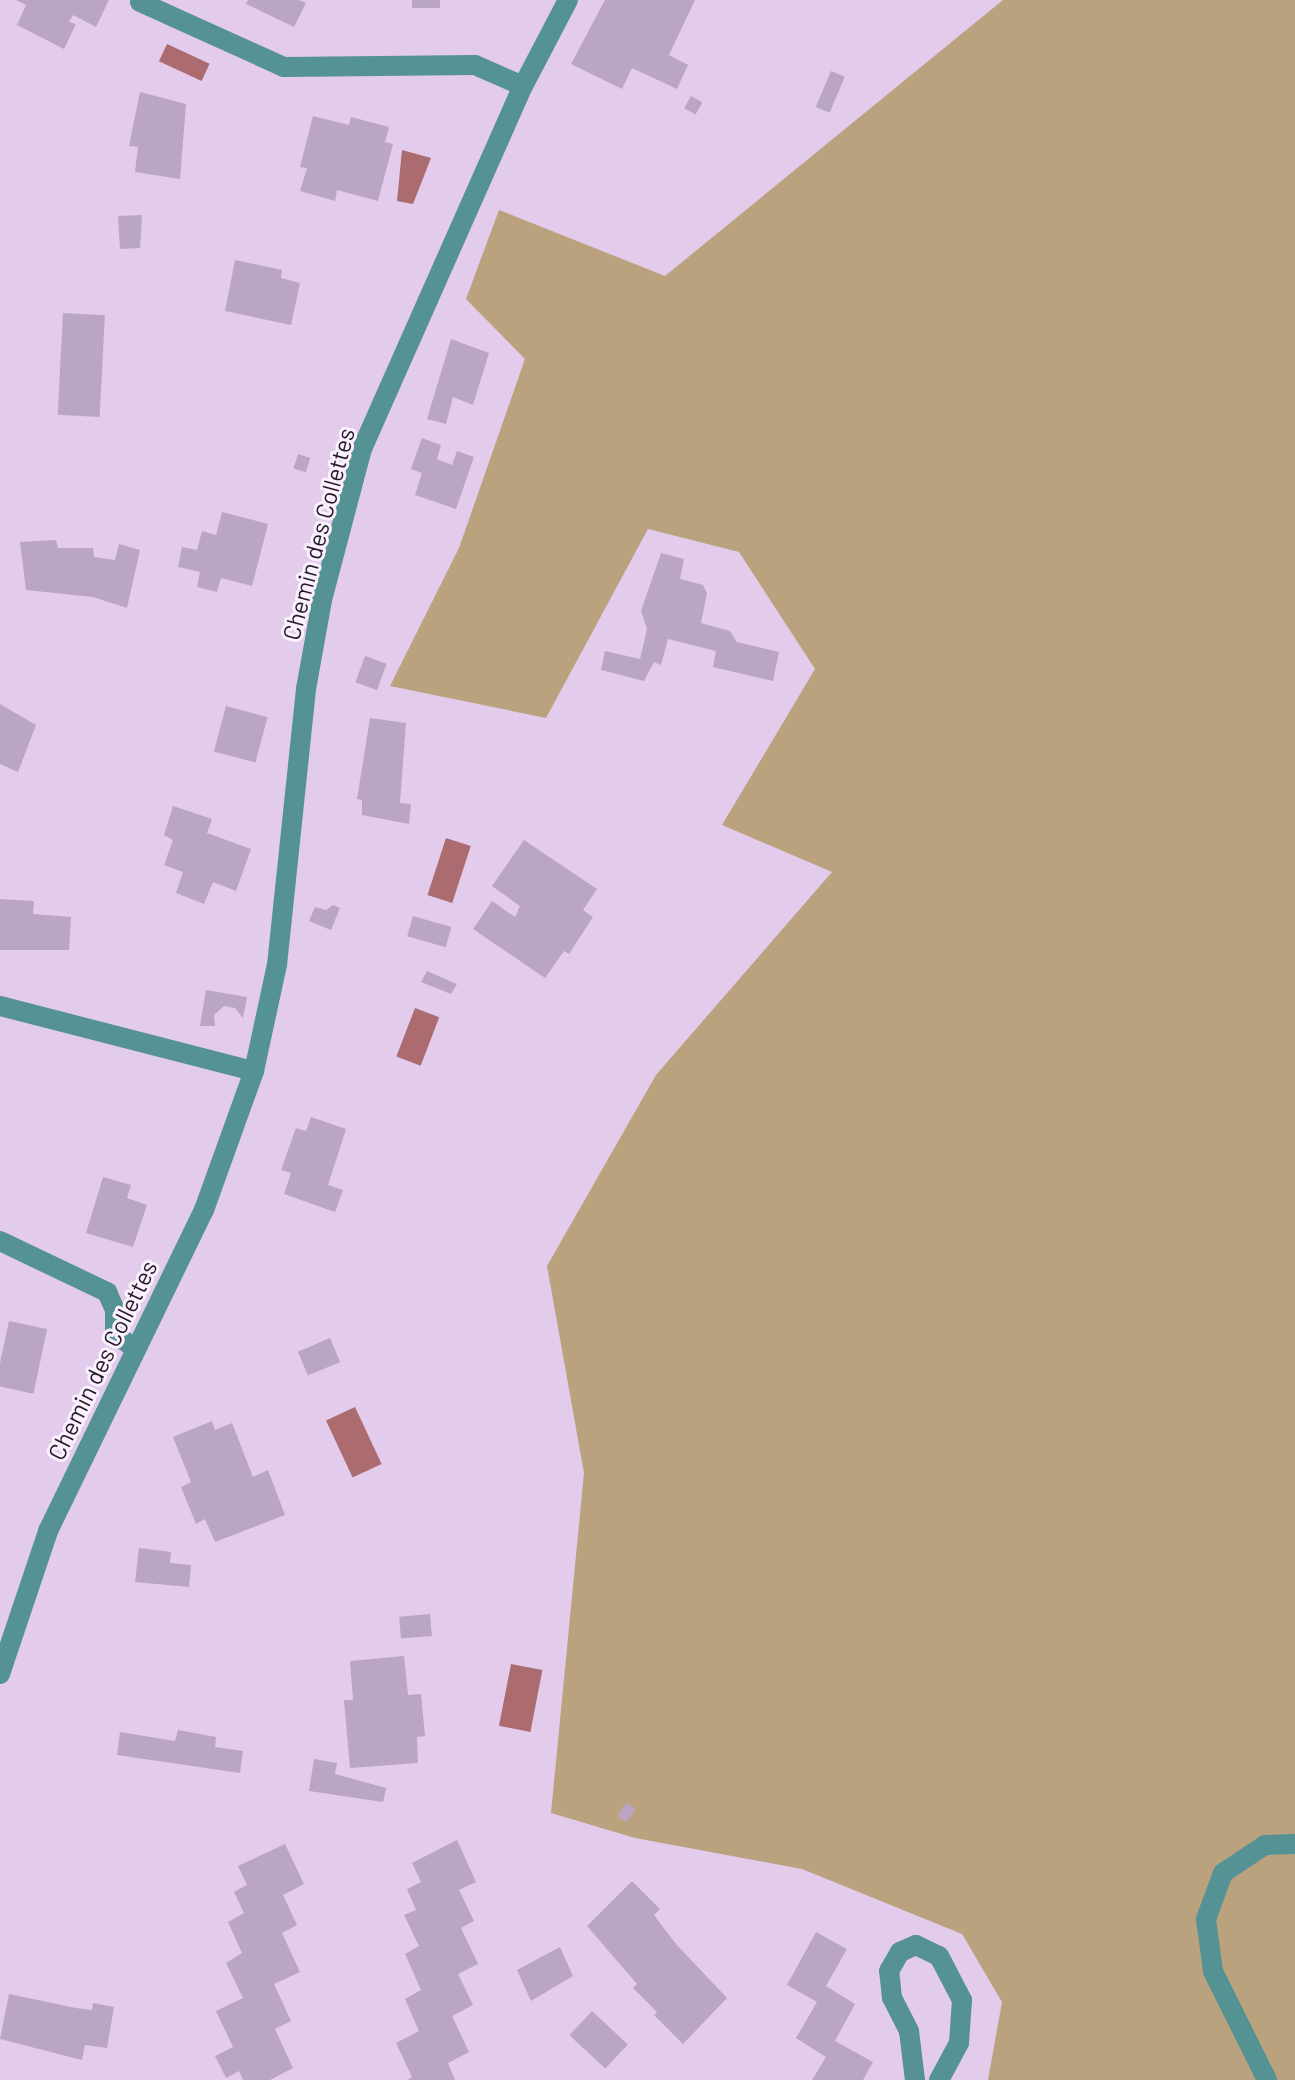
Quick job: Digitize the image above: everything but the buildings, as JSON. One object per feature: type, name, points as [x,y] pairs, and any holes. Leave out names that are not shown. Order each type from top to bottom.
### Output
[{"type":"street","name":"Chemin des Collettes","points":[[0,1674],[48,1531],[204,1210],[254,1071],[277,965],[306,689],[322,600],[362,449],[523,86],[568,0]]},
{"type":"street","points":[[140,2],[284,67],[475,65],[523,86]]},
{"type":"street","points":[[0,1006],[254,1071]]},
{"type":"street","points":[[0,1241],[107,1292],[115,1310],[115,1334],[136,1349]]},
{"type":"street","points":[[1267,2080],[1213,1971],[1206,1919],[1223,1873],[1265,1845],[1295,1844]]},
{"type":"street","points":[[915,2080],[909,2031],[892,1998],[889,1971],[900,1952],[916,1945],[939,1956],[962,2000],[959,2043],[939,2080]]},
{"type":"shaded area","points":[[1003,0],[1295,0],[1295,2080],[988,2080],[1002,2002],[962,1934],[802,1869],[635,1838],[551,1813],[584,1473],[547,1266],[656,1075],[832,872],[722,825],[815,669],[739,552],[648,529],[546,718],[390,686],[459,548],[525,359],[466,299],[499,210],[665,276]]},
{"type":"shaded area","points":[[167,44],[210,64],[202,81],[159,61]]},
{"type":"shaded area","points":[[402,150],[431,158],[413,204],[397,201]]},
{"type":"shaded area","points":[[446,838],[471,846],[452,903],[427,895]]},
{"type":"shaded area","points":[[415,1008],[439,1017],[421,1066],[396,1057]]},
{"type":"shaded area","points":[[355,1407],[382,1464],[353,1478],[326,1421]]},
{"type":"shaded area","points":[[511,1664],[542,1670],[530,1732],[499,1726]]}]
